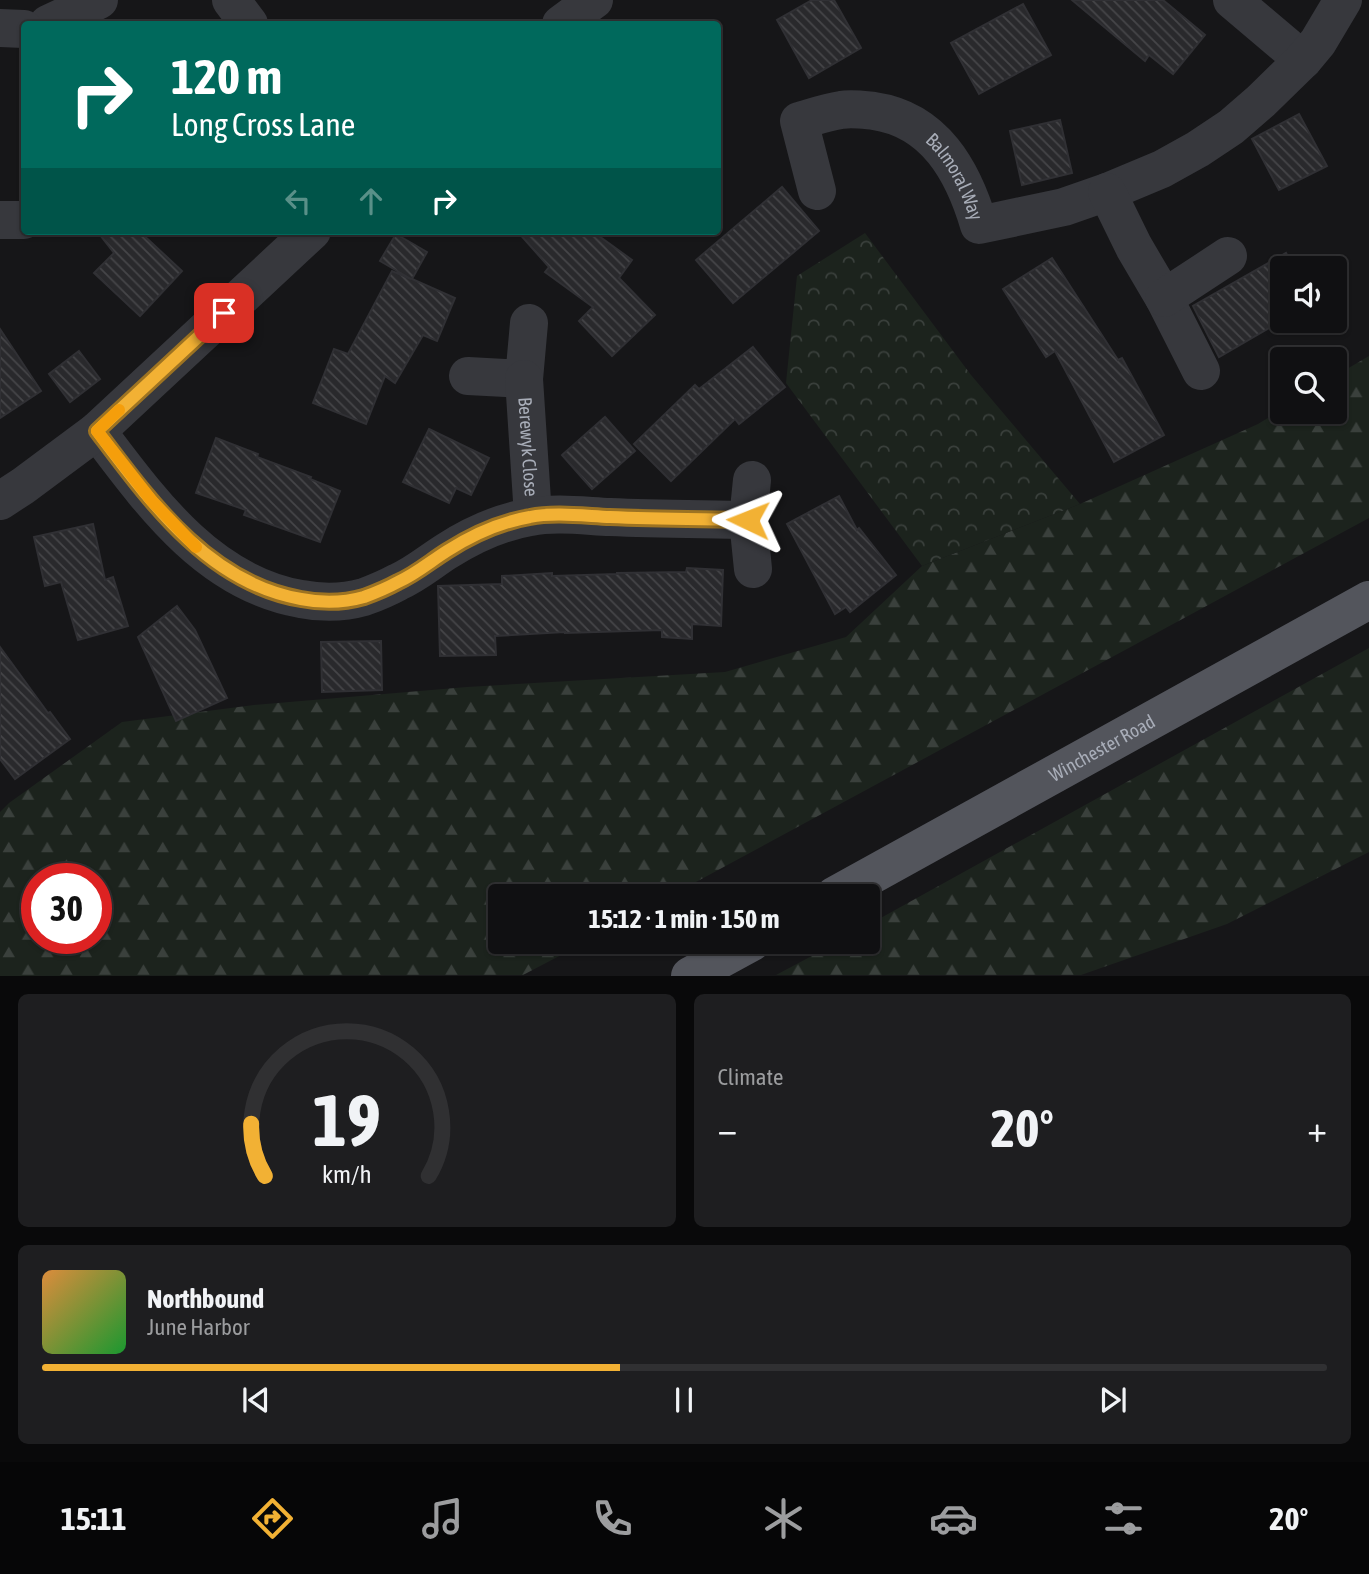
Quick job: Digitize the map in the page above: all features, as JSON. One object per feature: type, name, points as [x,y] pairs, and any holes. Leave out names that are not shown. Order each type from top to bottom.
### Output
[{"type":"main road","name":"Winchester Road","points":[[856,884],[1369,600]]},
{"type":"main road","points":[[690,975],[729,954]]},
{"type":"street","points":[[54,21],[99,0]]},
{"type":"street","points":[[231,0],[247,21]]},
{"type":"street","points":[[565,21],[594,0]]},
{"type":"street","points":[[1232,0],[1303,60]]},
{"type":"street","name":"Balmoral Way","points":[[817,191],[799,121],[842,110],[853,110],[888,113],[912,124],[935,141],[961,177],[979,225],[1064,207],[1107,192],[1162,169],[1231,127],[1303,60],[1318,42],[1343,0]]},
{"type":"street","points":[[0,28],[21,29]]},
{"type":"street","points":[[1107,192],[1201,371]]},
{"type":"street","points":[[0,220],[21,220]]},
{"type":"street","points":[[0,501],[97,431],[308,235]]},
{"type":"street","points":[[1164,298],[1228,256]]},
{"type":"street","name":"Berewyk Close","points":[[529,323],[524,380],[533,516]]},
{"type":"street","name":"Berewyk Close","points":[[468,376],[524,380]]},
{"type":"street","points":[[97,431],[152,501],[198,549],[243,580],[266,591],[315,602],[363,597],[405,579],[469,538],[533,516],[748,520]]},
{"type":"street","points":[[752,480],[748,520],[753,569]]},
{"type":"green space","points":[[865,233],[971,375],[1080,504],[922,566],[786,383],[797,276]]},
{"type":"green space","points":[[1369,356],[1369,518],[692,884],[488,884],[488,954],[563,954],[523,975],[0,976],[0,812],[122,722],[254,705],[467,687],[725,672],[846,637],[922,566],[1080,504],[1270,417],[1270,424],[1347,424],[1347,369]]},
{"type":"green space","points":[[1369,648],[1369,852],[1227,924],[1081,975],[776,975],[815,954],[880,954],[880,918]]},
{"type":"building","points":[[812,0],[834,0],[861,48],[809,78],[777,20]]},
{"type":"building","points":[[1072,0],[1163,0],[1205,35],[1173,74],[1149,55],[1145,61]]},
{"type":"building","points":[[1023,4],[1051,55],[979,94],[951,43]]},
{"type":"building","points":[[1299,114],[1327,166],[1279,190],[1252,139]]},
{"type":"building","points":[[1060,120],[1072,173],[1022,185],[1010,131]]},
{"type":"building","points":[[782,187],[819,231],[733,303],[696,260]]},
{"type":"building","points":[[100,235],[143,235],[182,271],[140,316],[94,273],[114,253]]},
{"type":"building","points":[[398,235],[427,252],[412,279],[455,298],[437,341],[423,335],[395,383],[385,376],[366,424],[313,403],[334,349],[348,354],[392,271],[411,279],[380,261]]},
{"type":"building","points":[[521,235],[598,235],[632,260],[619,278],[655,315],[612,356],[579,321],[593,307],[545,272],[549,267]]},
{"type":"building","points":[[1052,258],[1118,360],[1122,358],[1164,435],[1114,462],[1055,351],[1046,357],[1003,289]]},
{"type":"building","points":[[1270,262],[1270,328],[1219,357],[1193,306]]},
{"type":"building","points":[[0,329],[41,391],[0,418]]},
{"type":"building","points":[[753,347],[785,387],[739,424],[735,419],[671,481],[634,444],[695,385],[699,389]]},
{"type":"building","points":[[79,351],[100,379],[70,402],[49,374]]},
{"type":"building","points":[[605,417],[635,451],[592,489],[562,455]]},
{"type":"building","points":[[429,429],[489,458],[471,495],[456,488],[449,503],[403,482]]},
{"type":"building","points":[[216,438],[340,491],[320,542],[244,515],[246,510],[196,493]]},
{"type":"building","points":[[839,496],[857,530],[859,528],[896,575],[850,612],[846,607],[835,614],[787,524]]},
{"type":"building","points":[[93,524],[105,580],[113,577],[128,626],[78,640],[61,582],[45,586],[34,537]]},
{"type":"building","points":[[687,568],[723,570],[721,626],[692,624],[692,639],[662,637],[662,630],[495,636],[496,655],[440,656],[438,586],[502,584],[502,576],[686,572]]},
{"type":"building","points":[[177,606],[195,630],[227,698],[176,721],[138,637]]},
{"type":"building","points":[[381,641],[382,690],[322,692],[321,642]]},
{"type":"building","points":[[0,647],[70,739],[15,779],[0,759]]},
{"type":"slow traffic","points":[[119,410],[97,431],[152,501],[196,547]]},
{"type":"route","points":[[224,313],[97,431],[152,501],[198,549],[223,568],[266,591],[315,602],[363,597],[405,579],[469,538],[533,516],[748,520]]}]
